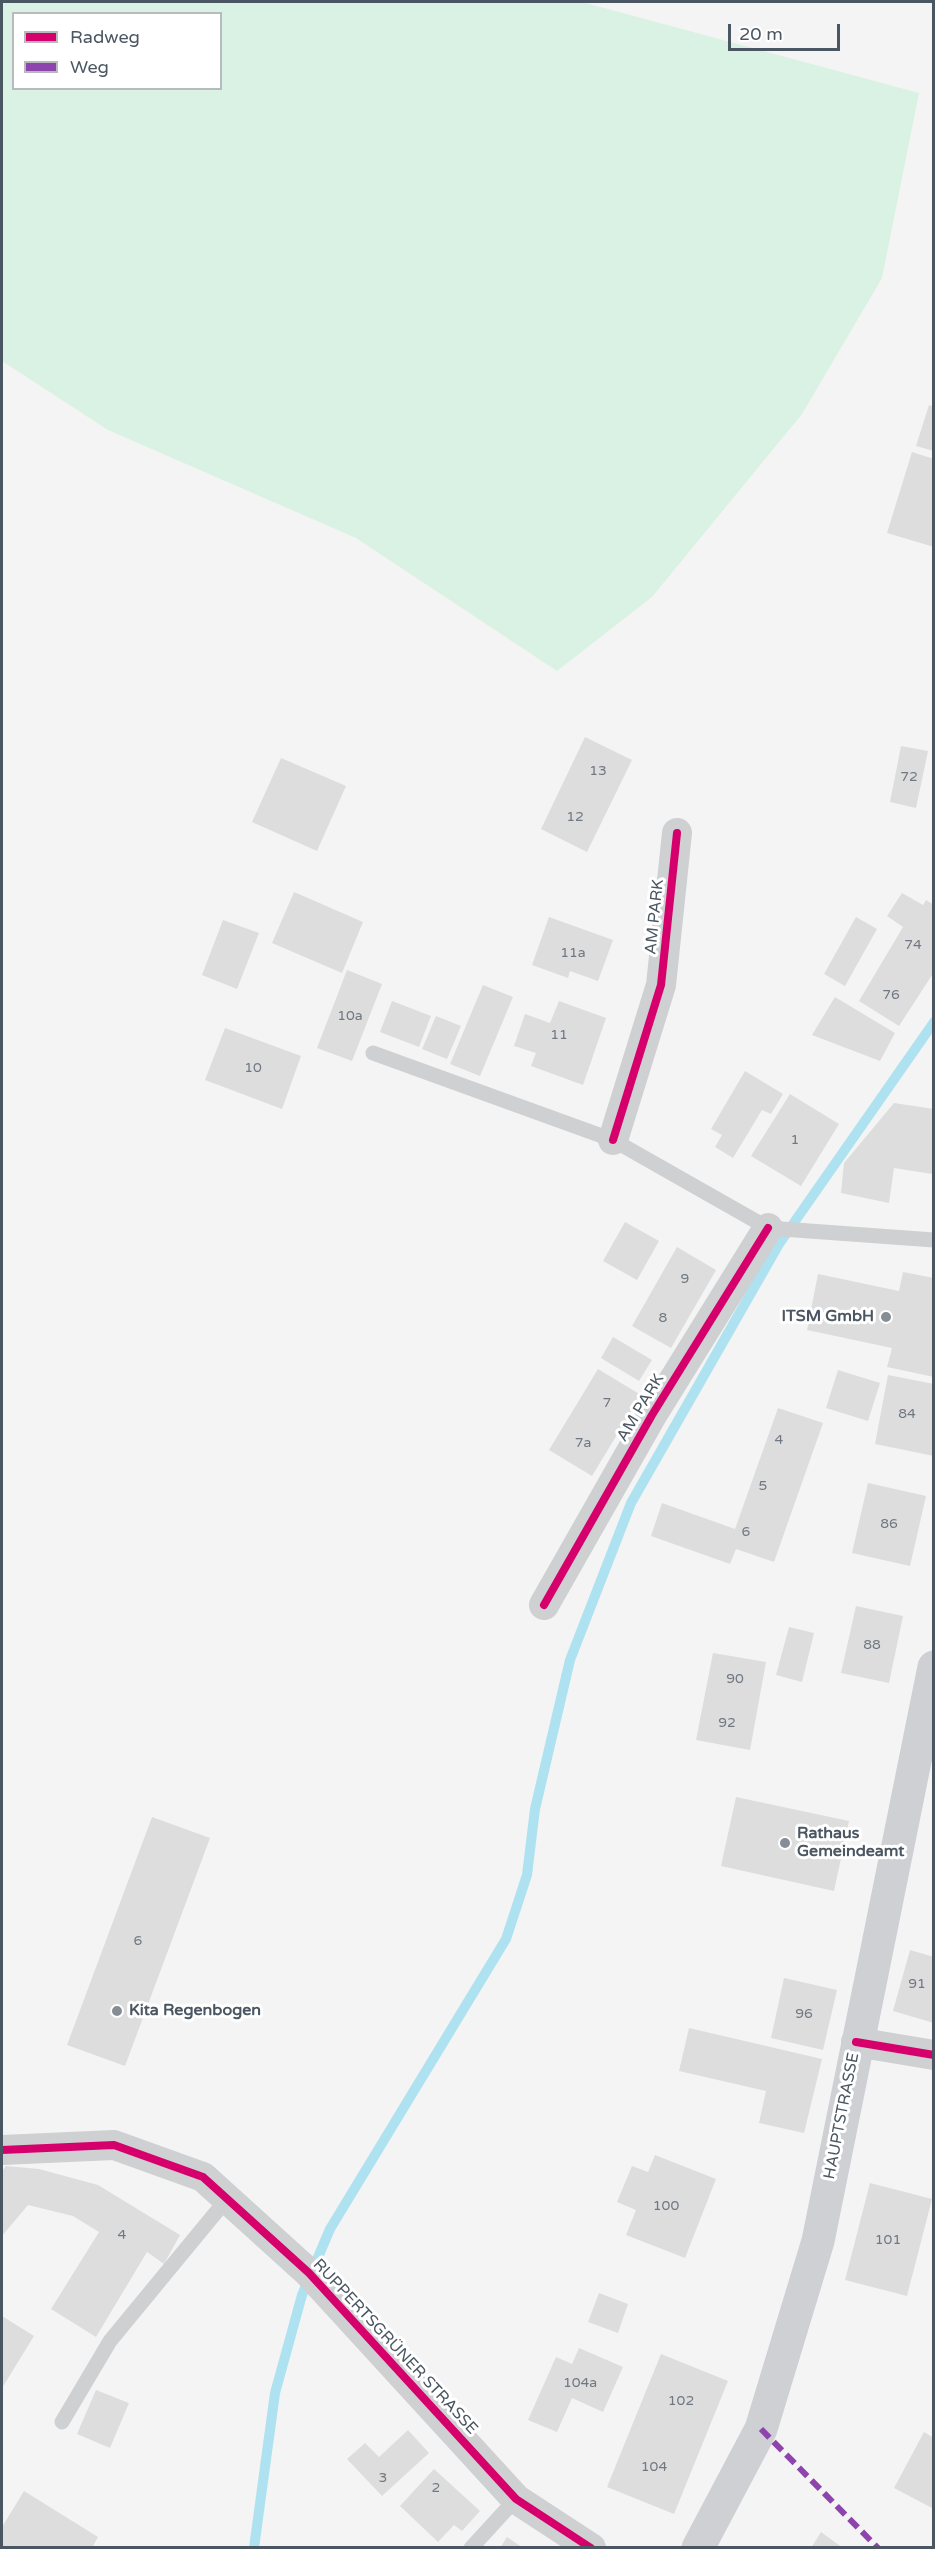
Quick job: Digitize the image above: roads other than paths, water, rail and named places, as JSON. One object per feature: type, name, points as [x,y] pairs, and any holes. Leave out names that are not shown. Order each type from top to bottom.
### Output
[{"type":"main road","name":"HAUPTSTRASSE","points":[[698,2547],[761,2429],[818,2241],[856,2042],[933,1667]]},
{"type":"street","name":"AM PARK","points":[[613,1140],[661,985],[677,833]]},
{"type":"street","name":"AM PARK","points":[[544,1605],[652,1415],[768,1228]]},
{"type":"street","points":[[856,2042],[933,2055]]},
{"type":"street","name":"RUPPERTSGRÜNER STRASSE","points":[[2,2150],[114,2145],[203,2177],[309,2273],[516,2499],[591,2547]]},
{"type":"lane","points":[[373,1053],[613,1140],[768,1228],[933,1240]]},
{"type":"lane","points":[[62,2422],[110,2341],[227,2199]]},
{"type":"lane","points":[[471,2547],[516,2499]]},
{"type":"waterway","points":[[254,2548],[275,2393],[302,2295],[330,2229],[506,1939],[527,1875],[535,1809],[570,1660],[631,1503],[779,1244],[934,1022]]},
{"type":"place","name":"ITSM GmbH","points":[[886,1317]]},
{"type":"place","name":"Rathaus Gemeindeamt","points":[[785,1843]]},
{"type":"place","name":"Kita Regenbogen","points":[[117,2011]]}]
